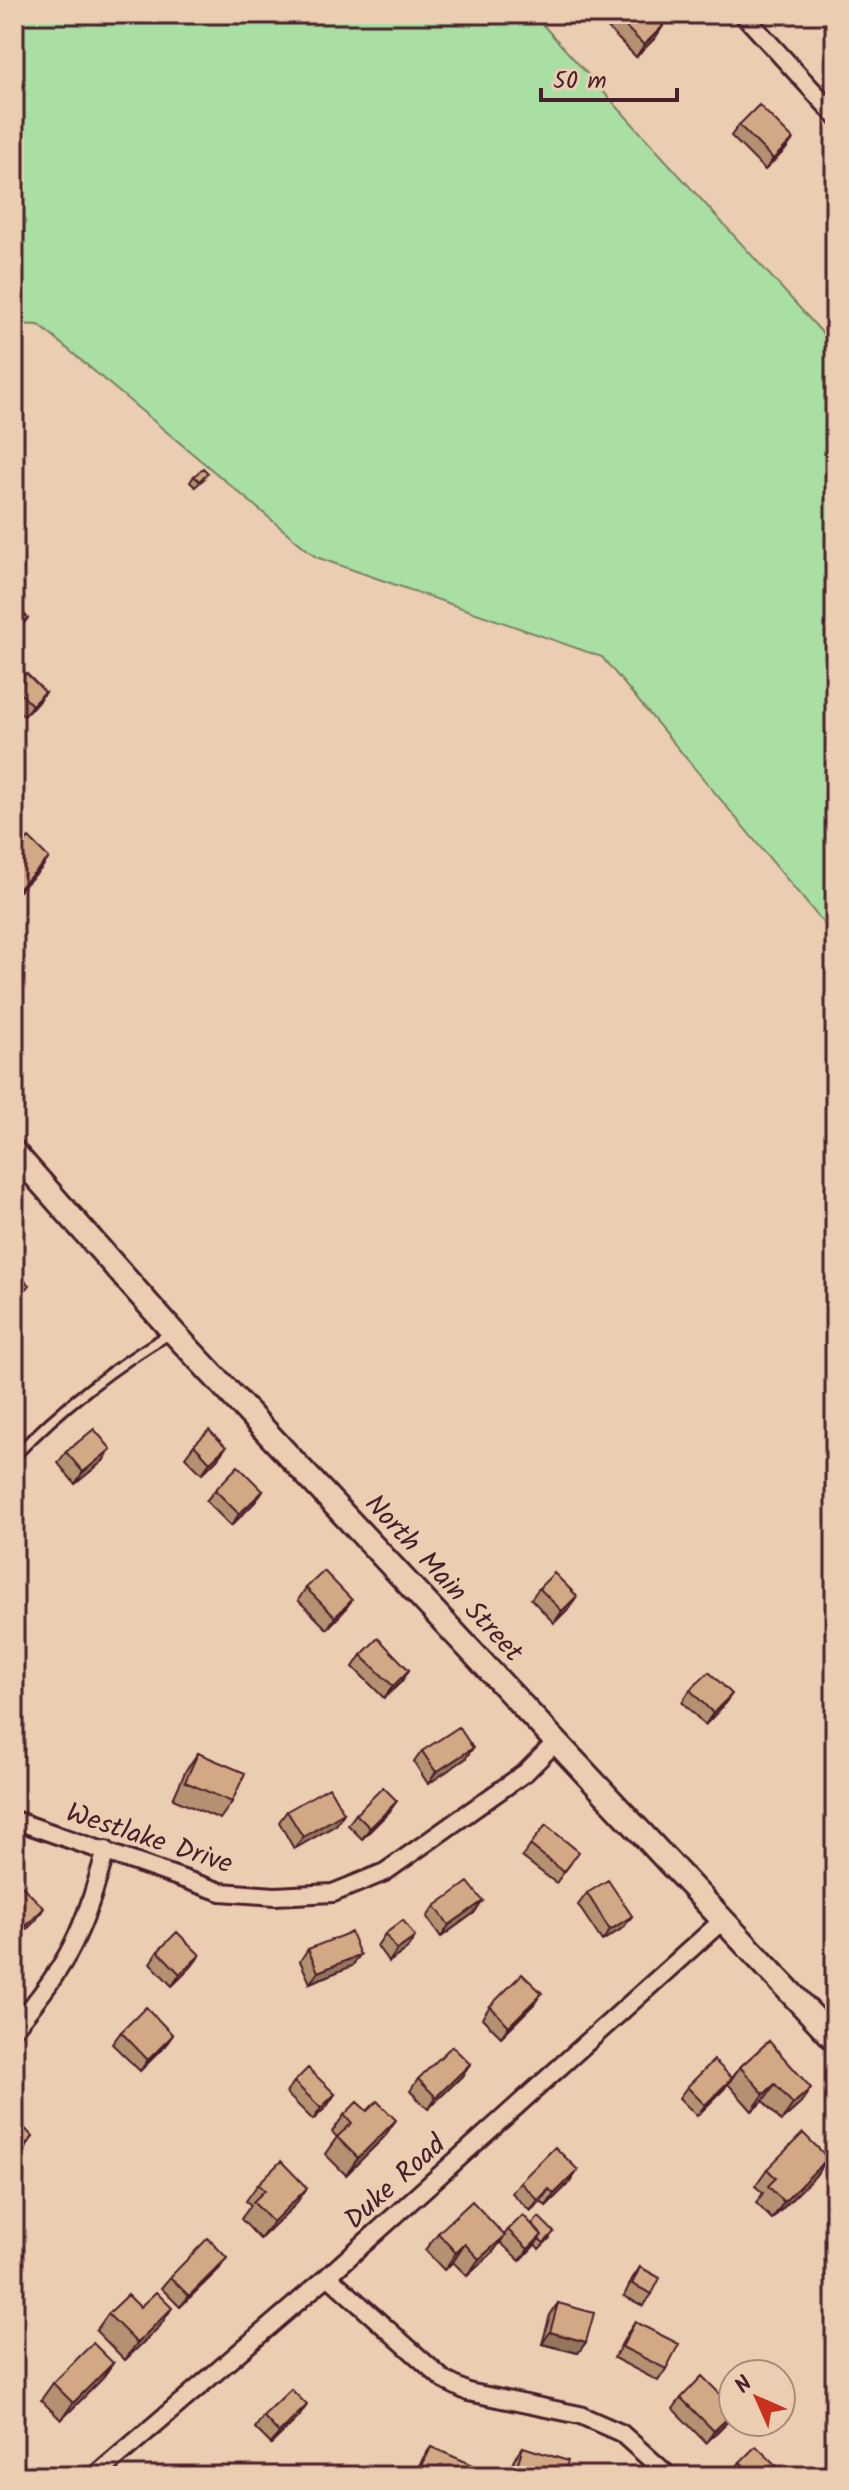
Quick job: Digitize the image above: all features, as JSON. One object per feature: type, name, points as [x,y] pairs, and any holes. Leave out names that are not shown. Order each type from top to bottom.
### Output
[{"type":"street","points":[[743,14],[835,115]]},
{"type":"street","name":"North Main Street","points":[[14,1152],[173,1332],[558,1740],[835,2040]]},
{"type":"street","name":"Westlake Drive","points":[[14,1820],[221,1892],[275,1896],[333,1893],[385,1872],[526,1772],[558,1740]]},
{"type":"street","points":[[14,2028],[67,1960],[79,1936],[106,1850]]},
{"type":"street","name":"Duke Road","points":[[95,2476],[328,2276],[724,1919]]},
{"type":"street","points":[[328,2276],[444,2380],[468,2392],[580,2415],[621,2433],[669,2476]]},
{"type":"lane","points":[[14,1457],[35,1434],[148,1346],[173,1332]]},
{"type":"green space","points":[[14,14],[533,14],[835,347],[835,937],[602,657],[316,557],[39,325],[14,324]]},
{"type":"building","points":[[613,14],[651,14],[663,26],[644,45]]},
{"type":"building","points":[[759,105],[793,139],[773,159],[739,125]]},
{"type":"building","points":[[203,468],[208,473],[199,481],[194,476]]},
{"type":"building","points":[[18,608],[28,618],[14,631],[14,612]]},
{"type":"building","points":[[26,673],[45,692],[32,705],[14,687]]},
{"type":"building","points":[[29,838],[49,858],[14,893],[14,854]]},
{"type":"building","points":[[14,1270],[29,1285],[14,1300]]},
{"type":"building","points":[[94,1429],[111,1449],[83,1472],[66,1452]]},
{"type":"building","points":[[209,1430],[226,1447],[210,1462],[194,1445]]},
{"type":"building","points":[[238,1466],[263,1491],[239,1514],[215,1490]]},
{"type":"building","points":[[324,1571],[352,1600],[335,1617],[306,1588]]},
{"type":"building","points":[[554,1573],[577,1596],[562,1611],[539,1588]]},
{"type":"building","points":[[378,1638],[409,1670],[393,1686],[361,1655]]},
{"type":"building","points":[[709,1672],[732,1694],[713,1713],[690,1690]]},
{"type":"building","points":[[459,1727],[473,1748],[436,1772],[422,1751]]},
{"type":"building","points":[[198,1753],[245,1773],[232,1802],[185,1782]]},
{"type":"building","points":[[329,1787],[344,1813],[303,1837],[287,1811]]},
{"type":"building","points":[[383,1787],[397,1801],[370,1828],[356,1814]]},
{"type":"building","points":[[546,1825],[579,1852],[564,1872],[530,1845]]},
{"type":"building","points":[[14,1878],[44,1908],[26,1926],[14,1914]]},
{"type":"building","points":[[608,1880],[632,1916],[610,1930],[587,1893]]},
{"type":"building","points":[[468,1882],[483,1901],[449,1925],[435,1906]]},
{"type":"building","points":[[403,1920],[415,1937],[397,1950],[385,1934]]},
{"type":"building","points":[[177,1932],[200,1955],[180,1974],[158,1951]]},
{"type":"building","points":[[351,1932],[360,1955],[318,1972],[308,1949]]},
{"type":"building","points":[[522,1974],[542,1993],[509,2026],[490,2006]]},
{"type":"building","points":[[146,2007],[173,2035],[148,2060],[121,2032]]},
{"type":"building","points":[[769,2041],[811,2088],[793,2104],[775,2084],[764,2094],[740,2067]]},
{"type":"building","points":[[452,2046],[470,2064],[436,2097],[418,2079]]},
{"type":"building","points":[[714,2060],[732,2078],[705,2105],[687,2087]]},
{"type":"building","points":[[308,2068],[335,2094],[321,2108],[294,2082]]},
{"type":"building","points":[[377,2101],[396,2120],[358,2158],[337,2137],[352,2123],[344,2115],[357,2102],[367,2111]]},
{"type":"building","points":[[14,2117],[33,2137],[14,2156]]},
{"type":"building","points":[[803,2133],[828,2158],[784,2202],[768,2186],[776,2178],[767,2169]]},
{"type":"building","points":[[555,2147],[578,2170],[554,2194],[549,2189],[538,2200],[520,2182]]},
{"type":"building","points":[[281,2161],[307,2188],[273,2222],[253,2202],[265,2190],[258,2184]]},
{"type":"building","points":[[472,2201],[505,2236],[479,2259],[465,2244],[456,2253],[438,2233]]},
{"type":"building","points":[[523,2215],[542,2235],[528,2249],[508,2230]]},
{"type":"building","points":[[539,2217],[554,2232],[544,2243],[539,2239],[542,2235],[532,2224]]},
{"type":"building","points":[[208,2238],[227,2258],[189,2296],[170,2277]]},
{"type":"building","points":[[640,2267],[660,2278],[652,2294],[632,2284]]},
{"type":"building","points":[[156,2292],[172,2308],[137,2343],[108,2314],[128,2295],[140,2307]]},
{"type":"building","points":[[558,2303],[594,2313],[586,2342],[550,2332]]},
{"type":"building","points":[[635,2322],[679,2344],[666,2369],[622,2347]]},
{"type":"building","points":[[93,2343],[113,2363],[73,2403],[53,2383]]},
{"type":"building","points":[[702,2376],[717,2391],[717,2428],[714,2431],[681,2398]]},
{"type":"building","points":[[291,2389],[307,2405],[279,2433],[263,2416]]},
{"type":"building","points":[[756,2446],[787,2476],[754,2476],[740,2462]]},
{"type":"building","points":[[431,2447],[478,2467],[473,2476],[434,2476],[420,2470]]},
{"type":"building","points":[[523,2447],[568,2461],[563,2476],[514,2475]]},
{"type":"building","points":[[190,2469],[206,2476],[187,2476]]}]
